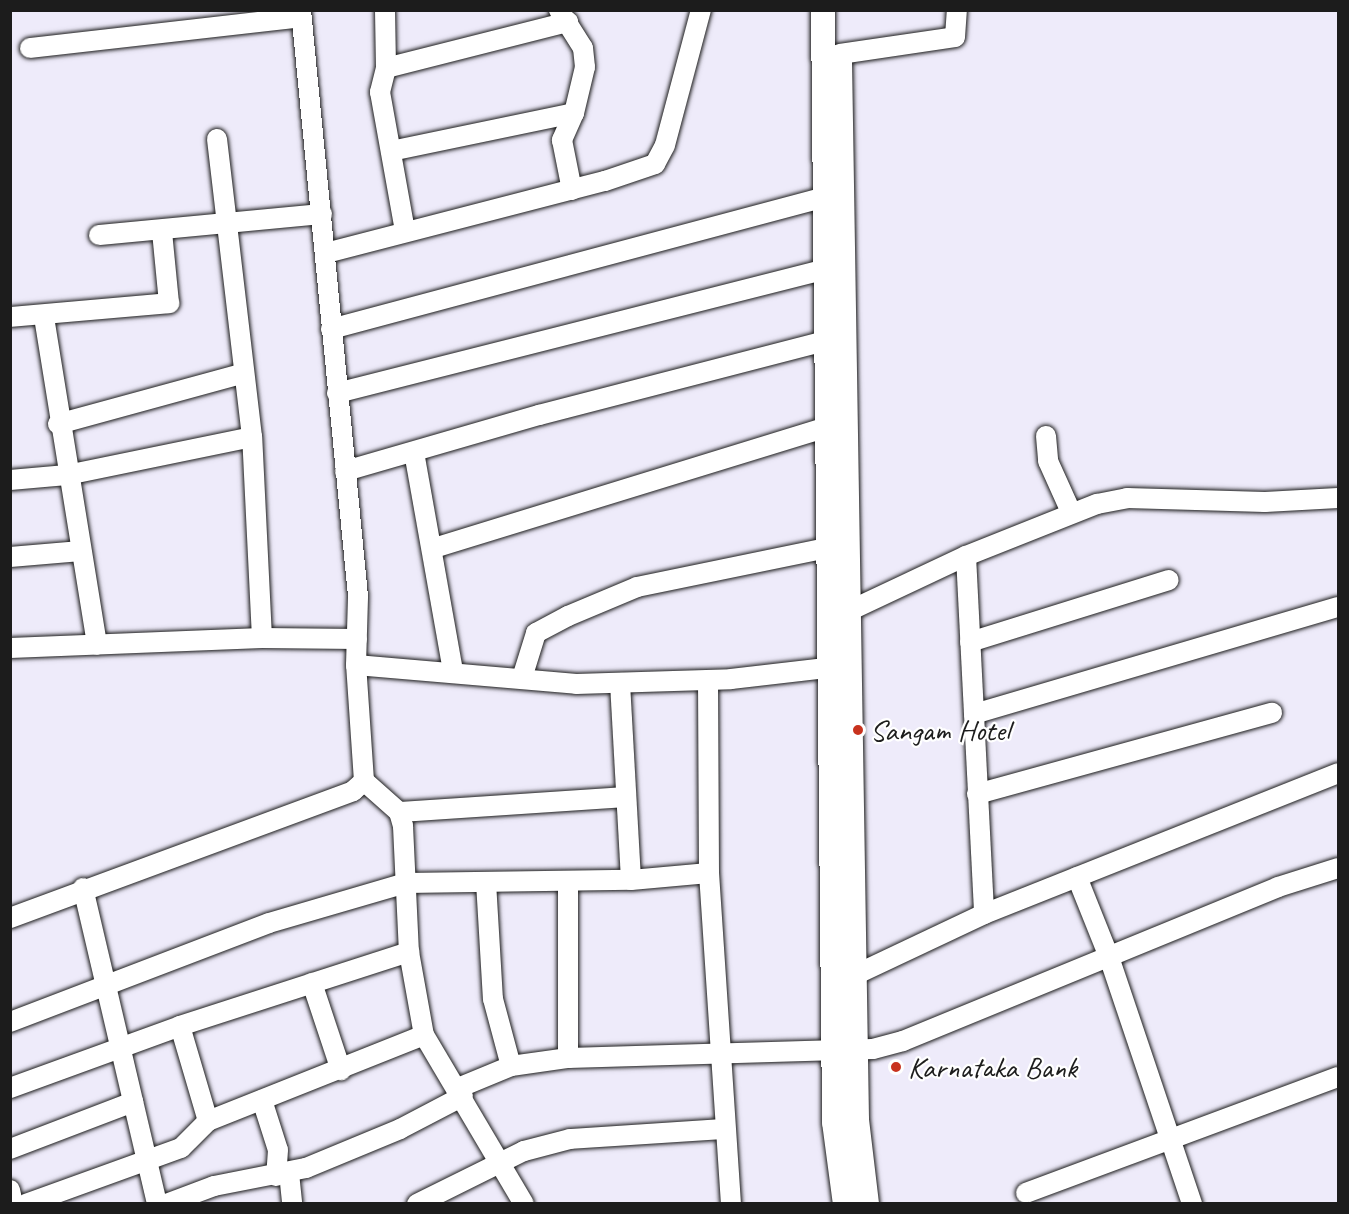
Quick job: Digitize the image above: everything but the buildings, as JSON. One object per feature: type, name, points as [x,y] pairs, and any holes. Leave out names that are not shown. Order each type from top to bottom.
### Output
[{"type":"main road","points":[[831,19],[840,54],[834,267],[845,1049],[859,1161],[867,1203]]},
{"type":"main road","points":[[831,19],[825,197],[834,267],[826,341],[827,428],[838,546],[849,611],[840,667],[855,975],[845,1049],[836,1159],[845,1203]]},
{"type":"street","points":[[385,10],[386,68],[380,93],[405,231]]},
{"type":"street","points":[[326,253],[572,190],[655,164],[665,145],[701,10]]},
{"type":"street","points":[[840,54],[955,37],[957,10]]},
{"type":"street","points":[[30,48],[234,17],[301,14],[358,596],[356,665],[364,781],[399,812],[406,883],[409,952],[424,1035],[502,1161],[524,1203]]},
{"type":"street","points":[[386,68],[563,16],[583,48],[585,67],[574,113],[562,140],[572,190]]},
{"type":"street","points":[[391,151],[574,113]]},
{"type":"street","points":[[217,139],[229,224],[252,437],[262,638]]},
{"type":"street","points":[[331,329],[825,197]]},
{"type":"street","points":[[99,235],[162,231],[322,214]]},
{"type":"street","points":[[10,317],[44,317],[168,303],[162,231]]},
{"type":"street","points":[[337,393],[834,267]]},
{"type":"street","points":[[44,317],[58,424],[97,645]]},
{"type":"street","points":[[345,471],[826,341]]},
{"type":"street","points":[[58,424],[244,373]]},
{"type":"street","points":[[434,548],[827,428]]},
{"type":"street","points":[[1046,436],[1048,460],[1071,512]]},
{"type":"street","points":[[10,480],[67,475],[252,437]]},
{"type":"street","points":[[414,452],[434,548],[453,671]]},
{"type":"street","points":[[849,611],[966,556],[1071,512],[1127,498],[1233,502],[1338,498]]},
{"type":"street","points":[[522,678],[536,633],[568,616],[637,587],[838,546]]},
{"type":"street","points":[[10,557],[81,551]]},
{"type":"street","points":[[966,556],[984,914]]},
{"type":"street","points":[[970,642],[1169,580]]},
{"type":"street","points":[[974,714],[1338,607]]},
{"type":"street","points":[[10,648],[262,638],[357,639]]},
{"type":"street","points":[[356,665],[522,678],[620,682],[708,680],[840,667]]},
{"type":"street","points":[[708,680],[709,873],[731,1203]]},
{"type":"street","points":[[620,682],[624,797],[631,880]]},
{"type":"street","points":[[977,794],[1272,713]]},
{"type":"street","points":[[855,975],[984,914],[1338,773]]},
{"type":"street","points":[[10,918],[83,888],[353,791],[364,781]]},
{"type":"street","points":[[399,812],[624,797]]},
{"type":"street","points":[[166,1203],[214,1186],[283,1174],[400,1129],[460,1092],[511,1066],[568,1058],[720,1056],[845,1049],[903,1041],[1338,868]]},
{"type":"street","points":[[10,1022],[269,923],[406,883],[631,880],[709,873]]},
{"type":"street","points":[[1077,877],[1110,957],[1173,1137],[1192,1203]]},
{"type":"street","points":[[568,881],[568,1058]]},
{"type":"street","points":[[486,882],[493,999],[511,1066]]},
{"type":"street","points":[[83,888],[157,1203]]},
{"type":"street","points":[[10,1089],[180,1026],[409,952]]},
{"type":"street","points":[[312,983],[341,1070]]},
{"type":"street","points":[[180,1026],[208,1121]]},
{"type":"street","points":[[26,1203],[182,1148],[208,1121],[341,1070],[424,1035]]},
{"type":"street","points":[[1026,1193],[1338,1077]]},
{"type":"street","points":[[262,1100],[292,1203]]},
{"type":"street","points":[[10,1149],[133,1102]]},
{"type":"street","points":[[417,1203],[439,1199],[502,1161],[570,1139],[725,1129]]},
{"type":"street","points":[[10,1190],[13,1203]]},
{"type":"place","name":"Sangam Hotel","points":[[858,730]]},
{"type":"place","name":"Karnataka Bank","points":[[896,1067]]}]
